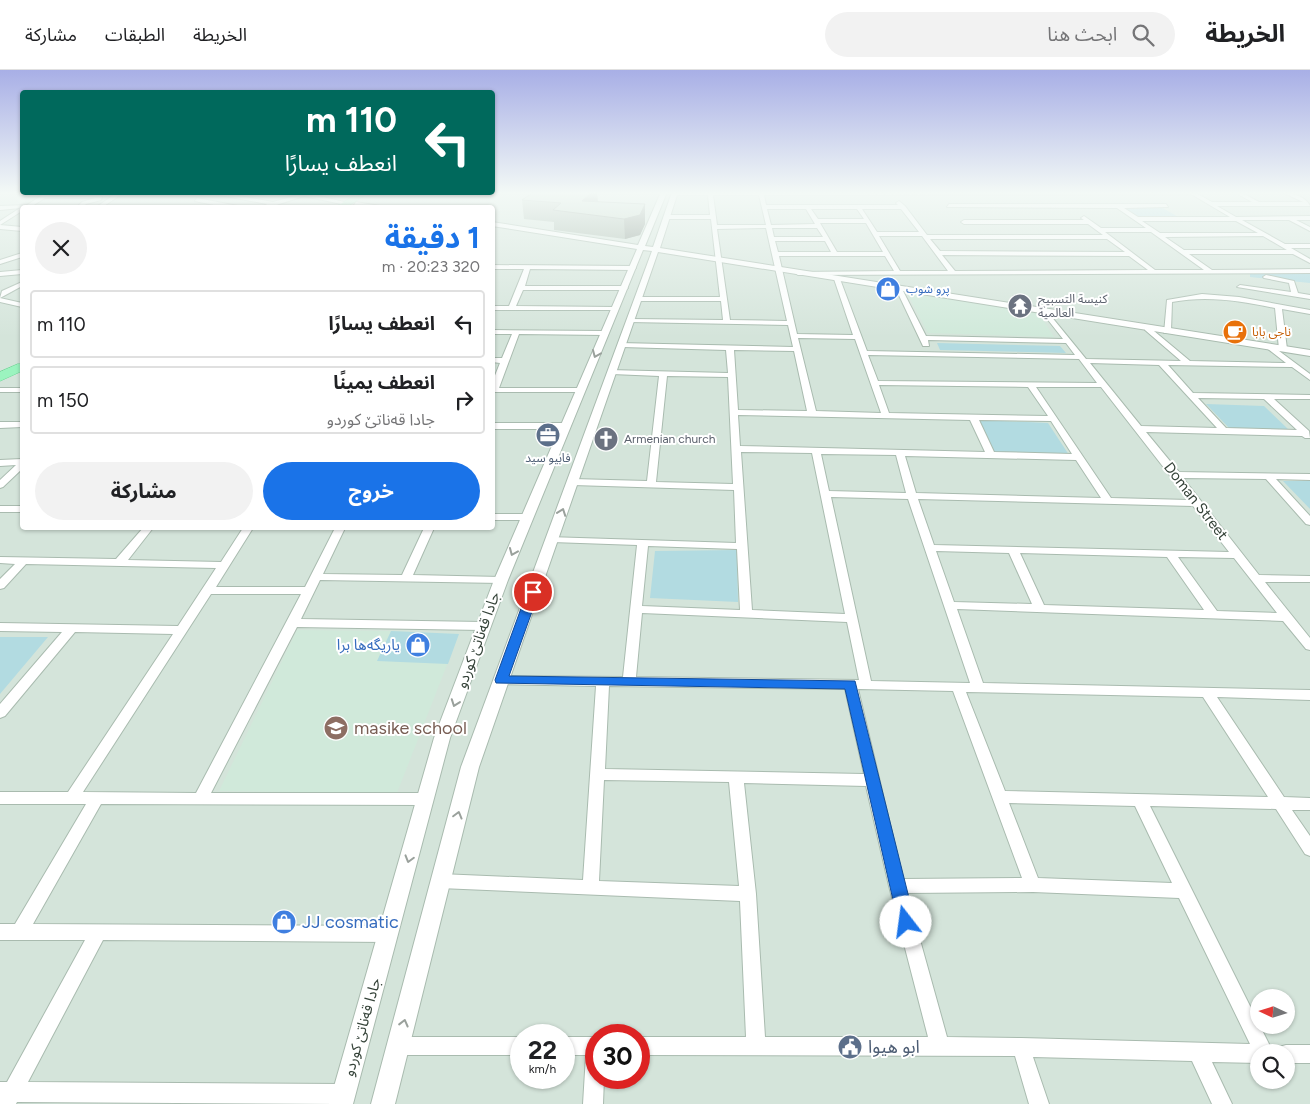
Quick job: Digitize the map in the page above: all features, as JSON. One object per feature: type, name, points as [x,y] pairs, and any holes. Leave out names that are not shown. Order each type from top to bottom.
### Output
[{"type":"main road","points":[[0,369],[20,360]]},
{"type":"main road","points":[[0,377],[20,368]]},
{"type":"street","points":[[594,240],[605,242],[630,240]]},
{"type":"street","name":"جادا قەناتێ کوردو","points":[[342,1099],[442,738],[482,626],[604,333],[645,240]]},
{"type":"street","points":[[717,240],[727,322]]},
{"type":"street","points":[[771,240],[812,413]]},
{"type":"street","points":[[827,240],[835,254]]},
{"type":"street","points":[[878,240],[897,271]]},
{"type":"street","points":[[928,240],[952,271]]},
{"type":"street","points":[[1028,240],[1031,243]]},
{"type":"street","points":[[1113,240],[1153,271]]},
{"type":"street","points":[[1167,240],[1210,271]]},
{"type":"street","points":[[1273,240],[1310,261]]},
{"type":"street","points":[[605,242],[618,247],[637,259]]},
{"type":"street","points":[[605,242],[637,259]]},
{"type":"street","points":[[383,1104],[470,767],[572,482],[659,242],[689,256]]},
{"type":"street","points":[[1283,246],[1310,246]]},
{"type":"street","points":[[1038,248],[1045,254]]},
{"type":"street","points":[[1183,252],[1295,252]]},
{"type":"street","points":[[775,254],[887,254]]},
{"type":"street","points":[[938,254],[1131,254]]},
{"type":"street","points":[[1021,254],[1027,260]]},
{"type":"street","points":[[0,262],[20,256]]},
{"type":"street","points":[[495,267],[528,267],[637,259],[654,256],[689,256],[1310,353]]},
{"type":"street","points":[[1032,266],[1038,271]]},
{"type":"street","points":[[511,309],[528,267]]},
{"type":"street","points":[[798,272],[1210,271],[1241,273],[1310,271]]},
{"type":"street","points":[[0,274],[20,272]]},
{"type":"street","points":[[1241,273],[1239,297],[1242,300]]},
{"type":"street","points":[[1241,273],[1292,282],[1295,295]]},
{"type":"street","points":[[838,279],[886,415]]},
{"type":"street","points":[[20,285],[4,292],[0,298],[20,304]]},
{"type":"street","points":[[1240,287],[1310,297]]},
{"type":"street","points":[[521,288],[625,288]]},
{"type":"street","points":[[899,289],[931,354]]},
{"type":"street","points":[[1167,331],[1169,301],[1182,297],[1242,300],[1278,308],[1310,312]]},
{"type":"street","points":[[639,299],[724,299]]},
{"type":"street","points":[[495,308],[615,310]]},
{"type":"street","points":[[1278,308],[1283,349]]},
{"type":"street","name":"Doman Street","points":[[1044,312],[1176,474],[1196,503],[1310,646]]},
{"type":"street","points":[[631,321],[792,323]]},
{"type":"street","points":[[1148,328],[1188,363]]},
{"type":"street","points":[[495,332],[604,333]]},
{"type":"street","points":[[495,385],[516,332]]},
{"type":"street","points":[[794,336],[858,337]]},
{"type":"street","points":[[923,338],[1068,341]]},
{"type":"street","points":[[622,345],[797,349]]},
{"type":"street","points":[[1271,347],[1310,378]]},
{"type":"street","points":[[730,348],[746,613]]},
{"type":"street","points":[[864,353],[1294,366]]},
{"type":"street","points":[[495,360],[505,361]]},
{"type":"street","points":[[1161,362],[1224,431]]},
{"type":"street","points":[[612,372],[732,375]]},
{"type":"street","points":[[651,484],[663,374]]},
{"type":"street","points":[[874,382],[1103,385]]},
{"type":"street","points":[[1031,384],[1108,501]]},
{"type":"street","points":[[0,390],[20,390]]},
{"type":"street","points":[[495,390],[580,390]]},
{"type":"street","points":[[1191,396],[1310,397]]},
{"type":"street","points":[[1266,396],[1308,435]]},
{"type":"street","points":[[734,412],[1054,419]]},
{"type":"street","points":[[973,417],[991,455]]},
{"type":"street","points":[[0,425],[20,425]]},
{"type":"street","points":[[495,426],[565,426]]},
{"type":"street","points":[[1138,429],[1308,435]]},
{"type":"street","points":[[736,449],[1078,457]]},
{"type":"street","points":[[816,451],[866,685]]},
{"type":"street","points":[[900,453],[912,496],[978,687]]},
{"type":"street","points":[[0,463],[20,463]]},
{"type":"street","points":[[0,485],[20,465]]},
{"type":"street","points":[[1176,474],[1310,477]]},
{"type":"street","points":[[1268,476],[1310,522]]},
{"type":"street","points":[[572,482],[738,487]]},
{"type":"street","points":[[825,494],[1196,503]]},
{"type":"street","points":[[0,510],[20,509]]},
{"type":"street","points":[[495,517],[528,517]]},
{"type":"street","points":[[120,562],[146,530]]},
{"type":"street","points":[[72,798],[247,530]]},
{"type":"street","points":[[201,798],[293,623],[339,530]]},
{"type":"street","points":[[406,579],[428,530]]},
{"type":"street","points":[[552,538],[742,546]]},
{"type":"street","points":[[629,682],[644,542]]},
{"type":"street","points":[[930,548],[1237,555]]},
{"type":"street","points":[[1013,550],[1040,608]]},
{"type":"street","points":[[1170,553],[1213,614]]},
{"type":"street","points":[[0,560],[224,565]]},
{"type":"street","points":[[0,586],[24,560]]},
{"type":"street","points":[[315,577],[501,580]]},
{"type":"street","points":[[1256,578],[1310,579]]},
{"type":"street","points":[[207,590],[308,591]]},
{"type":"street","points":[[950,605],[1287,617]]},
{"type":"street","points":[[638,609],[851,618]]},
{"type":"street","points":[[293,623],[482,626]]},
{"type":"street","points":[[0,627],[182,630]]},
{"type":"street","points":[[1,711],[72,628]]},
{"type":"street","points":[[501,680],[850,684],[1310,695]]},
{"type":"street","points":[[591,887],[603,681]]},
{"type":"street","points":[[850,684],[897,886],[940,1047]]},
{"type":"street","points":[[958,687],[1033,885]]},
{"type":"street","points":[[1207,693],[1310,849]]},
{"type":"street","points":[[597,774],[872,780]]},
{"type":"street","points":[[736,777],[748,894],[756,1046]]},
{"type":"street","points":[[1000,797],[1310,804]]},
{"type":"street","points":[[0,798],[425,799]]},
{"type":"street","points":[[20,932],[98,798]]},
{"type":"street","points":[[1139,800],[1260,1044]]},
{"type":"street","points":[[440,882],[748,894]]},
{"type":"street","points":[[897,886],[1033,885],[1184,891]]},
{"type":"street","points":[[0,932],[388,934]]},
{"type":"street","points":[[98,933],[6,1096],[342,1099]]},
{"type":"street","points":[[398,1046],[510,1046]]},
{"type":"street","points":[[650,1046],[1021,1047],[1250,1054]]},
{"type":"street","points":[[1021,1047],[1039,1104]]},
{"type":"street","points":[[1198,1053],[1222,1104]]},
{"type":"street","points":[[1295,1054],[1310,1054]]},
{"type":"street","points":[[593,1104],[594,1089]]},
{"type":"shaded area","points":[[0,240],[20,240],[20,530],[495,530],[495,240],[1310,240],[1310,1104],[0,1104]]},
{"type":"shaded area","points":[[1250,273],[1310,273],[1310,283],[1250,277]]},
{"type":"shaded area","points":[[906,291],[1038,312],[1054,337],[928,333]]},
{"type":"shaded area","points":[[937,343],[1060,346],[1066,353],[940,350]]},
{"type":"shaded area","points":[[1206,404],[1264,406],[1289,430],[1230,429]]},
{"type":"shaded area","points":[[979,420],[1048,423],[1069,455],[995,453]]},
{"type":"shaded area","points":[[1283,481],[1310,481],[1310,509]]},
{"type":"shaded area","points":[[737,550],[738,602],[650,598],[655,551]]},
{"type":"shaded area","name":"masike school","points":[[297,630],[459,634],[397,793],[219,791]]},
{"type":"shaded area","points":[[391,631],[459,634],[448,664],[377,661]]},
{"type":"shaded area","points":[[0,637],[48,637],[0,694]]},
{"type":"place","name":"پرو شوب","points":[[888,289]]},
{"type":"place","name":"كنيسة التسبيح العالمية","points":[[1020,306]]},
{"type":"place","name":"ناجى بابا","points":[[1235,332]]},
{"type":"place","name":"فابيو سيد","points":[[548,435]]},
{"type":"place","name":"Armenian church","points":[[606,439]]},
{"type":"place","name":"یاریگەھا برا","points":[[418,645]]},
{"type":"place","name":"masike school","points":[[336,728]]},
{"type":"place","name":"JJ cosmatic","points":[[284,922]]},
{"type":"place","name":"ابو هيوا","points":[[850,1047]]},
{"type":"route","points":[[533,592],[501,680],[850,684],[906,922]]}]
